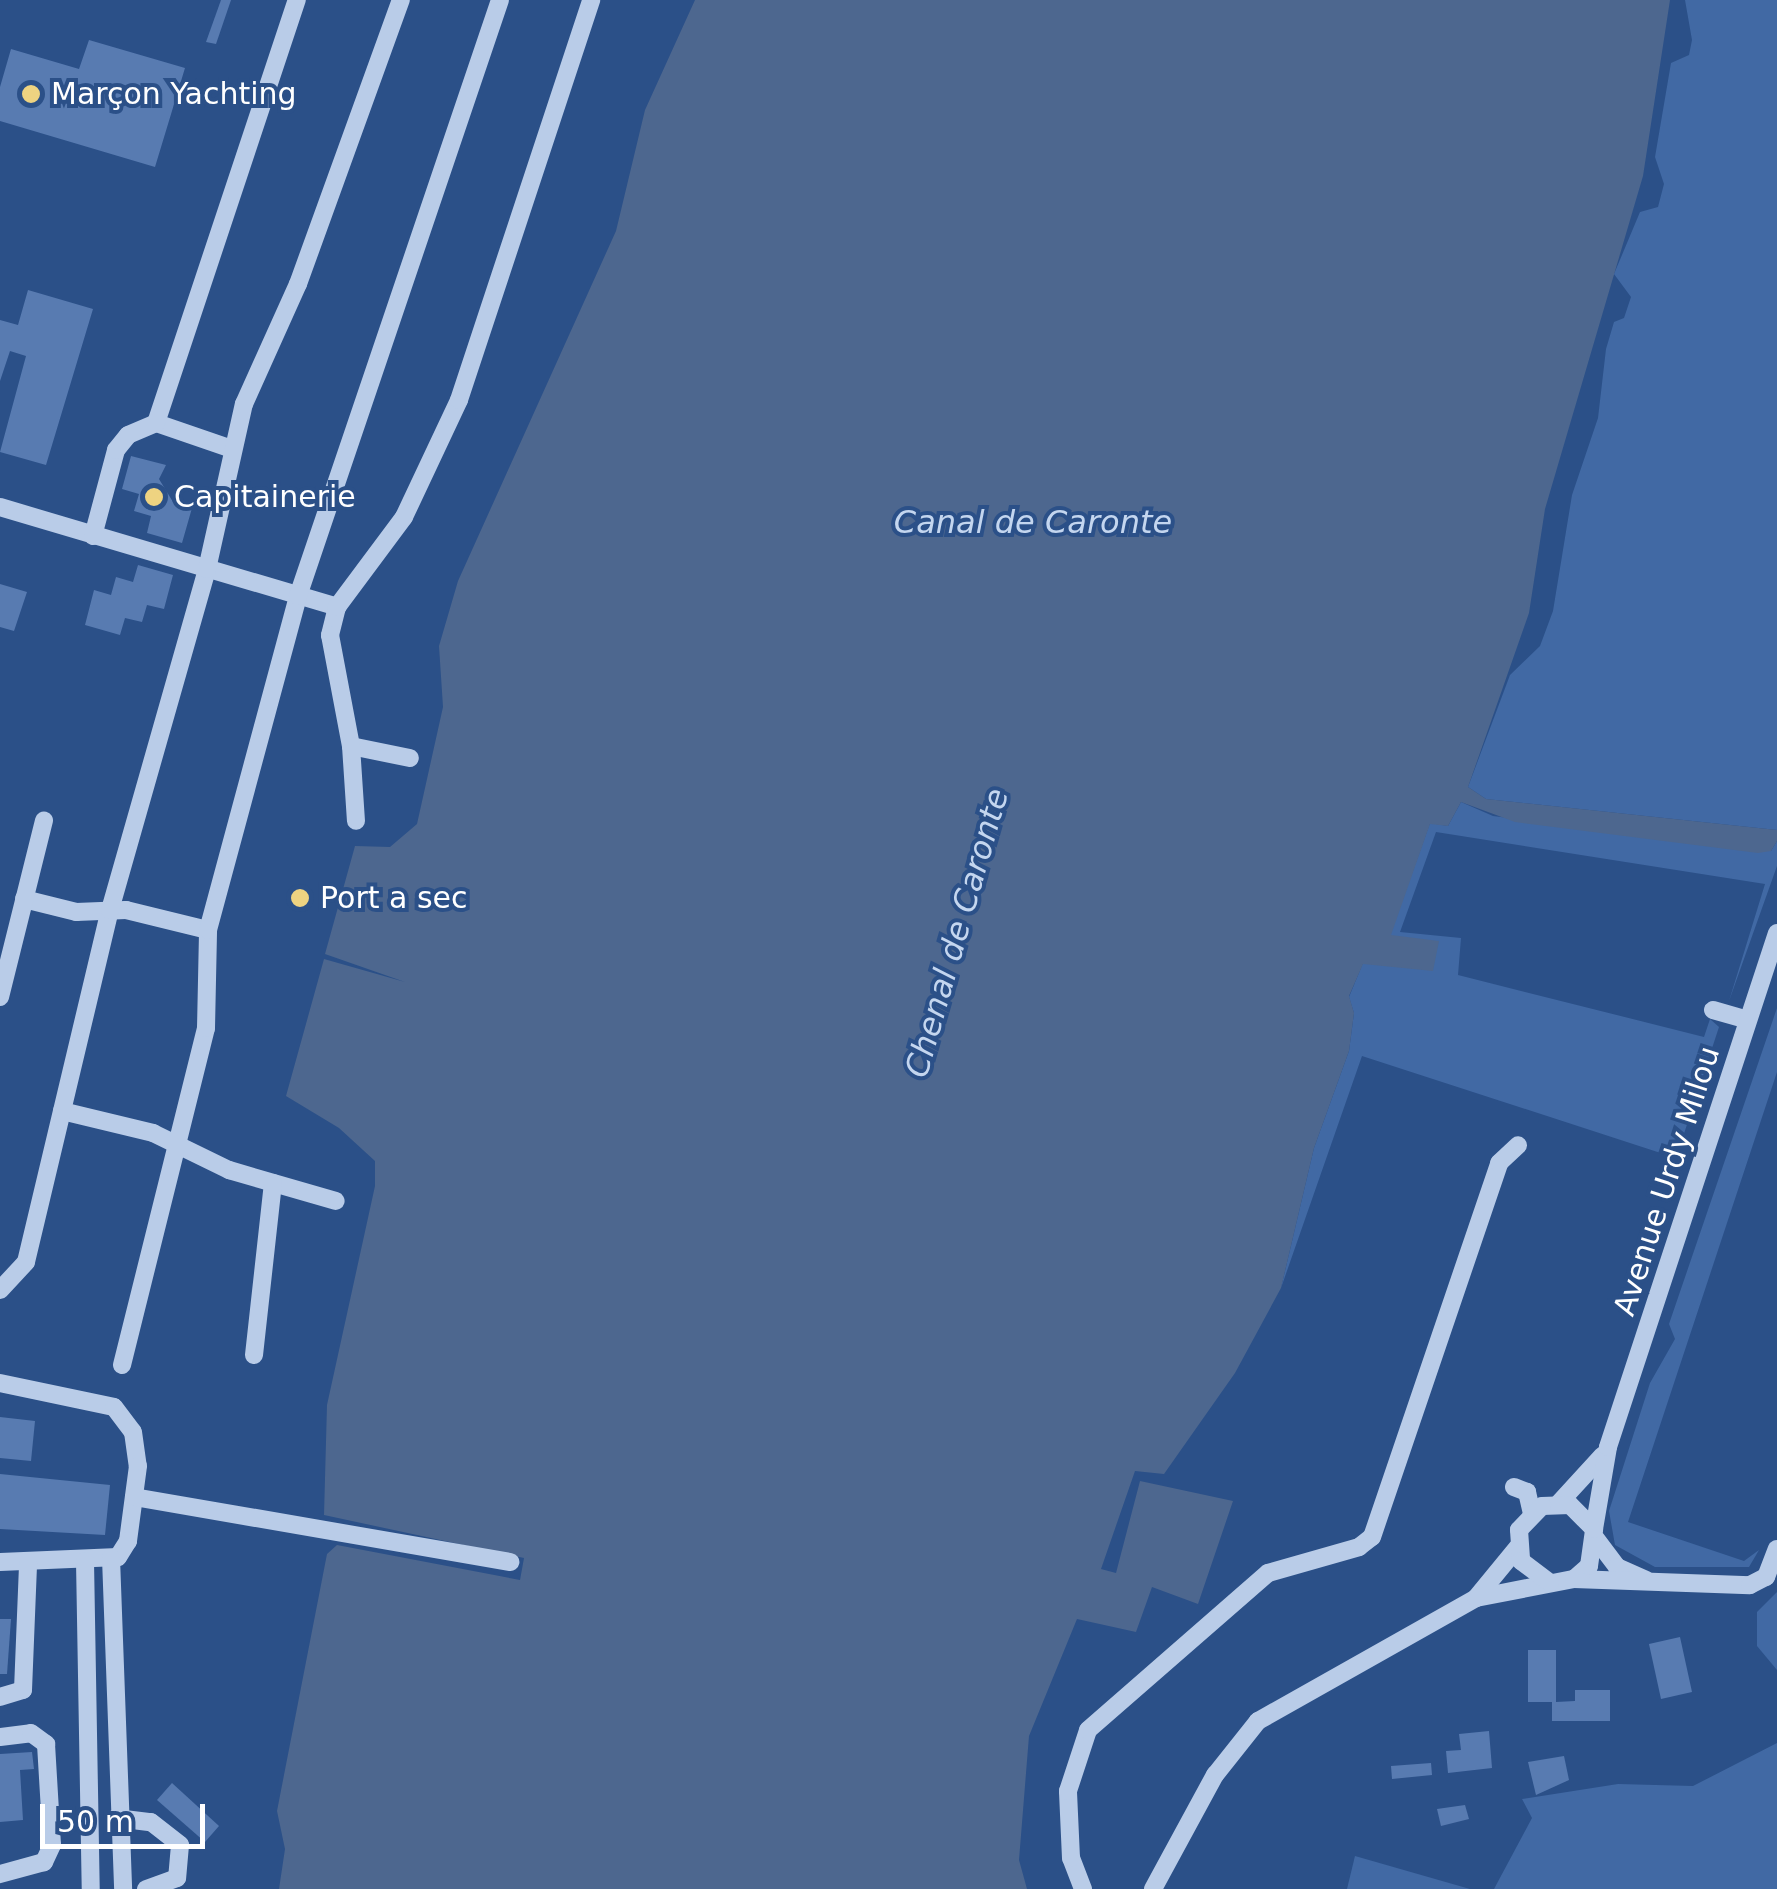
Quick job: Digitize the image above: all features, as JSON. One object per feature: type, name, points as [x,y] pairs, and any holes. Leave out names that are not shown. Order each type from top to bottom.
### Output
[{"type":"street","points":[[156,423],[297,0]]},
{"type":"street","points":[[0,1290],[26,1262],[110,910],[207,569],[232,450],[256,369],[298,284],[401,0]]},
{"type":"street","points":[[122,1365],[206,1028],[208,930],[298,596],[500,0]]},
{"type":"street","points":[[356,821],[351,746],[330,635],[337,607],[404,517],[460,400],[591,0]]},
{"type":"street","points":[[92,536],[116,450],[128,434],[156,423],[232,450]]},
{"type":"street","points":[[0,508],[337,607]]},
{"type":"street","points":[[351,746],[410,758]]},
{"type":"street","points":[[0,998],[44,820]]},
{"type":"street","points":[[24,900],[76,912],[110,910],[208,930]]},
{"type":"street","name":"Avenue Urdy Milou","points":[[1595,1534],[1608,1447],[1777,932]]},
{"type":"street","points":[[1714,1010],[1748,1020]]},
{"type":"street","points":[[62,1111],[176,1143],[216,1164],[336,1201]]},
{"type":"street","points":[[1082,1889],[1071,1858],[1068,1792],[1088,1730],[1268,1573],[1372,1537],[1499,1163],[1518,1146]]},
{"type":"street","points":[[254,1355],[273,1182]]},
{"type":"street","points":[[0,1383],[114,1407],[137,1448],[125,1550],[111,1558],[60,1563],[0,1562]]},
{"type":"street","name":"Avenue Urdy Milou","points":[[1560,1504],[1608,1447]]},
{"type":"street","points":[[1514,1487],[1528,1492],[1532,1513]]},
{"type":"street","points":[[134,1497],[510,1562]]},
{"type":"street","points":[[1550,1583],[1526,1568],[1517,1548],[1519,1530],[1532,1513],[1560,1504],[1580,1511],[1617,1567],[1651,1581]]},
{"type":"street","points":[[1574,1579],[1589,1566],[1595,1534]]},
{"type":"street","points":[[1476,1598],[1517,1548]]},
{"type":"street","points":[[1154,1889],[1229,1752],[1258,1721],[1476,1598],[1574,1579],[1750,1585],[1766,1577],[1777,1549]]},
{"type":"street","points":[[111,1558],[116,1818],[123,1889]]},
{"type":"street","points":[[85,1560],[91,1889]]},
{"type":"street","points":[[0,1697],[23,1690],[28,1563]]},
{"type":"street","points":[[0,1737],[32,1733],[46,1744],[52,1844],[44,1862],[0,1874]]},
{"type":"street","points":[[116,1818],[143,1818],[180,1844],[177,1878],[146,1889]]},
{"type":"shaded area","points":[[1685,0],[1777,0],[1777,830],[1486,799],[1468,787],[1510,675],[1540,646],[1553,611],[1572,495],[1598,418],[1606,349],[1614,322],[1624,318],[1631,297],[1614,274],[1640,212],[1658,207],[1664,184],[1655,157],[1671,63],[1689,55],[1692,40]]},
{"type":"shaded area","points":[[1461,802],[1493,816],[1771,851],[1777,841],[1777,866],[1729,1001],[1765,884],[1436,832],[1400,932],[1461,938],[1458,975],[1704,1037],[1710,1019],[1719,1027],[1676,1158],[1362,1056],[1281,1288],[1314,1148],[1349,1051],[1354,1013],[1349,997],[1363,963],[1433,970],[1390,935],[1430,823],[1448,826]]},
{"type":"shaded area","points":[[1777,1008],[1777,1072],[1628,1522],[1744,1561],[1759,1550],[1749,1567],[1655,1567],[1615,1545],[1609,1511],[1650,1383],[1675,1339],[1669,1324]]},
{"type":"shaded area","points":[[1777,1592],[1777,1670],[1757,1646],[1757,1612]]},
{"type":"shaded area","points":[[1777,1743],[1777,1889],[1494,1889],[1532,1818],[1522,1799],[1618,1784],[1693,1786]]},
{"type":"shaded area","points":[[1355,1856],[1470,1889],[1347,1889]]},
{"type":"water","name":"Canal de Caronte","points":[[695,0],[1670,0],[1643,176],[1545,509],[1529,613],[1468,787],[1486,799],[1777,830],[1777,841],[1771,851],[1758,853],[1515,822],[1461,802],[1448,826],[1430,824],[1391,935],[1439,941],[1433,971],[1363,964],[1349,996],[1354,1013],[1349,1051],[1314,1148],[1281,1288],[1235,1373],[1164,1474],[1135,1471],[1101,1569],[1116,1573],[1140,1481],[1233,1501],[1198,1604],[1152,1587],[1136,1632],[1077,1619],[1029,1736],[1019,1860],[1027,1889],[279,1889],[285,1849],[277,1811],[327,1554],[337,1545],[520,1580],[524,1558],[324,1515],[327,1405],[375,1186],[375,1161],[339,1128],[286,1096],[324,959],[405,982],[325,954],[355,846],[390,847],[417,824],[443,707],[439,646],[458,581],[616,231],[645,110]]},
{"type":"building","points":[[221,0],[231,0],[216,44],[206,42]]},
{"type":"building","points":[[89,40],[185,68],[155,167],[0,121],[0,87],[11,49],[79,69]]},
{"type":"building","points":[[28,290],[93,309],[46,465],[0,452],[26,356],[10,351],[0,381],[0,320],[18,325]]},
{"type":"building","points":[[131,456],[166,465],[159,479],[173,502],[192,508],[182,543],[147,533],[151,516],[134,511],[139,494],[122,489]]},
{"type":"building","points":[[138,565],[173,575],[164,609],[147,605],[142,622],[125,618],[120,635],[85,625],[94,590],[111,595],[116,577],[133,582]]},
{"type":"building","points":[[0,584],[27,592],[14,631],[0,627]]},
{"type":"building","points":[[0,1417],[35,1421],[31,1461],[0,1458]]},
{"type":"building","points":[[0,1474],[110,1485],[105,1535],[0,1529]]},
{"type":"building","points":[[0,1619],[11,1619],[7,1674],[0,1674]]},
{"type":"building","points":[[1680,1637],[1692,1692],[1661,1699],[1649,1644]]},
{"type":"building","points":[[1528,1650],[1556,1650],[1556,1702],[1575,1701],[1575,1690],[1610,1690],[1610,1721],[1552,1721],[1552,1702],[1528,1702]]},
{"type":"building","points":[[1489,1731],[1492,1768],[1448,1773],[1446,1751],[1461,1750],[1459,1734]]},
{"type":"building","points":[[32,1752],[34,1769],[20,1770],[23,1820],[0,1822],[0,1754]]},
{"type":"building","points":[[1564,1756],[1569,1780],[1536,1795],[1528,1762]]},
{"type":"building","points":[[1431,1763],[1432,1775],[1392,1779],[1391,1766]]},
{"type":"building","points":[[172,1783],[219,1826],[205,1842],[157,1800]]},
{"type":"building","points":[[1465,1805],[1469,1819],[1441,1826],[1437,1809]]},
{"type":"place","name":"Marçon Yachting","points":[[31,94]]},
{"type":"place","name":"Capitainerie","points":[[154,497]]},
{"type":"place","name":"Port a sec","points":[[300,898]]},
{"type":"water label","name":"Chenal de Caronte","points":[[957,933]]}]
